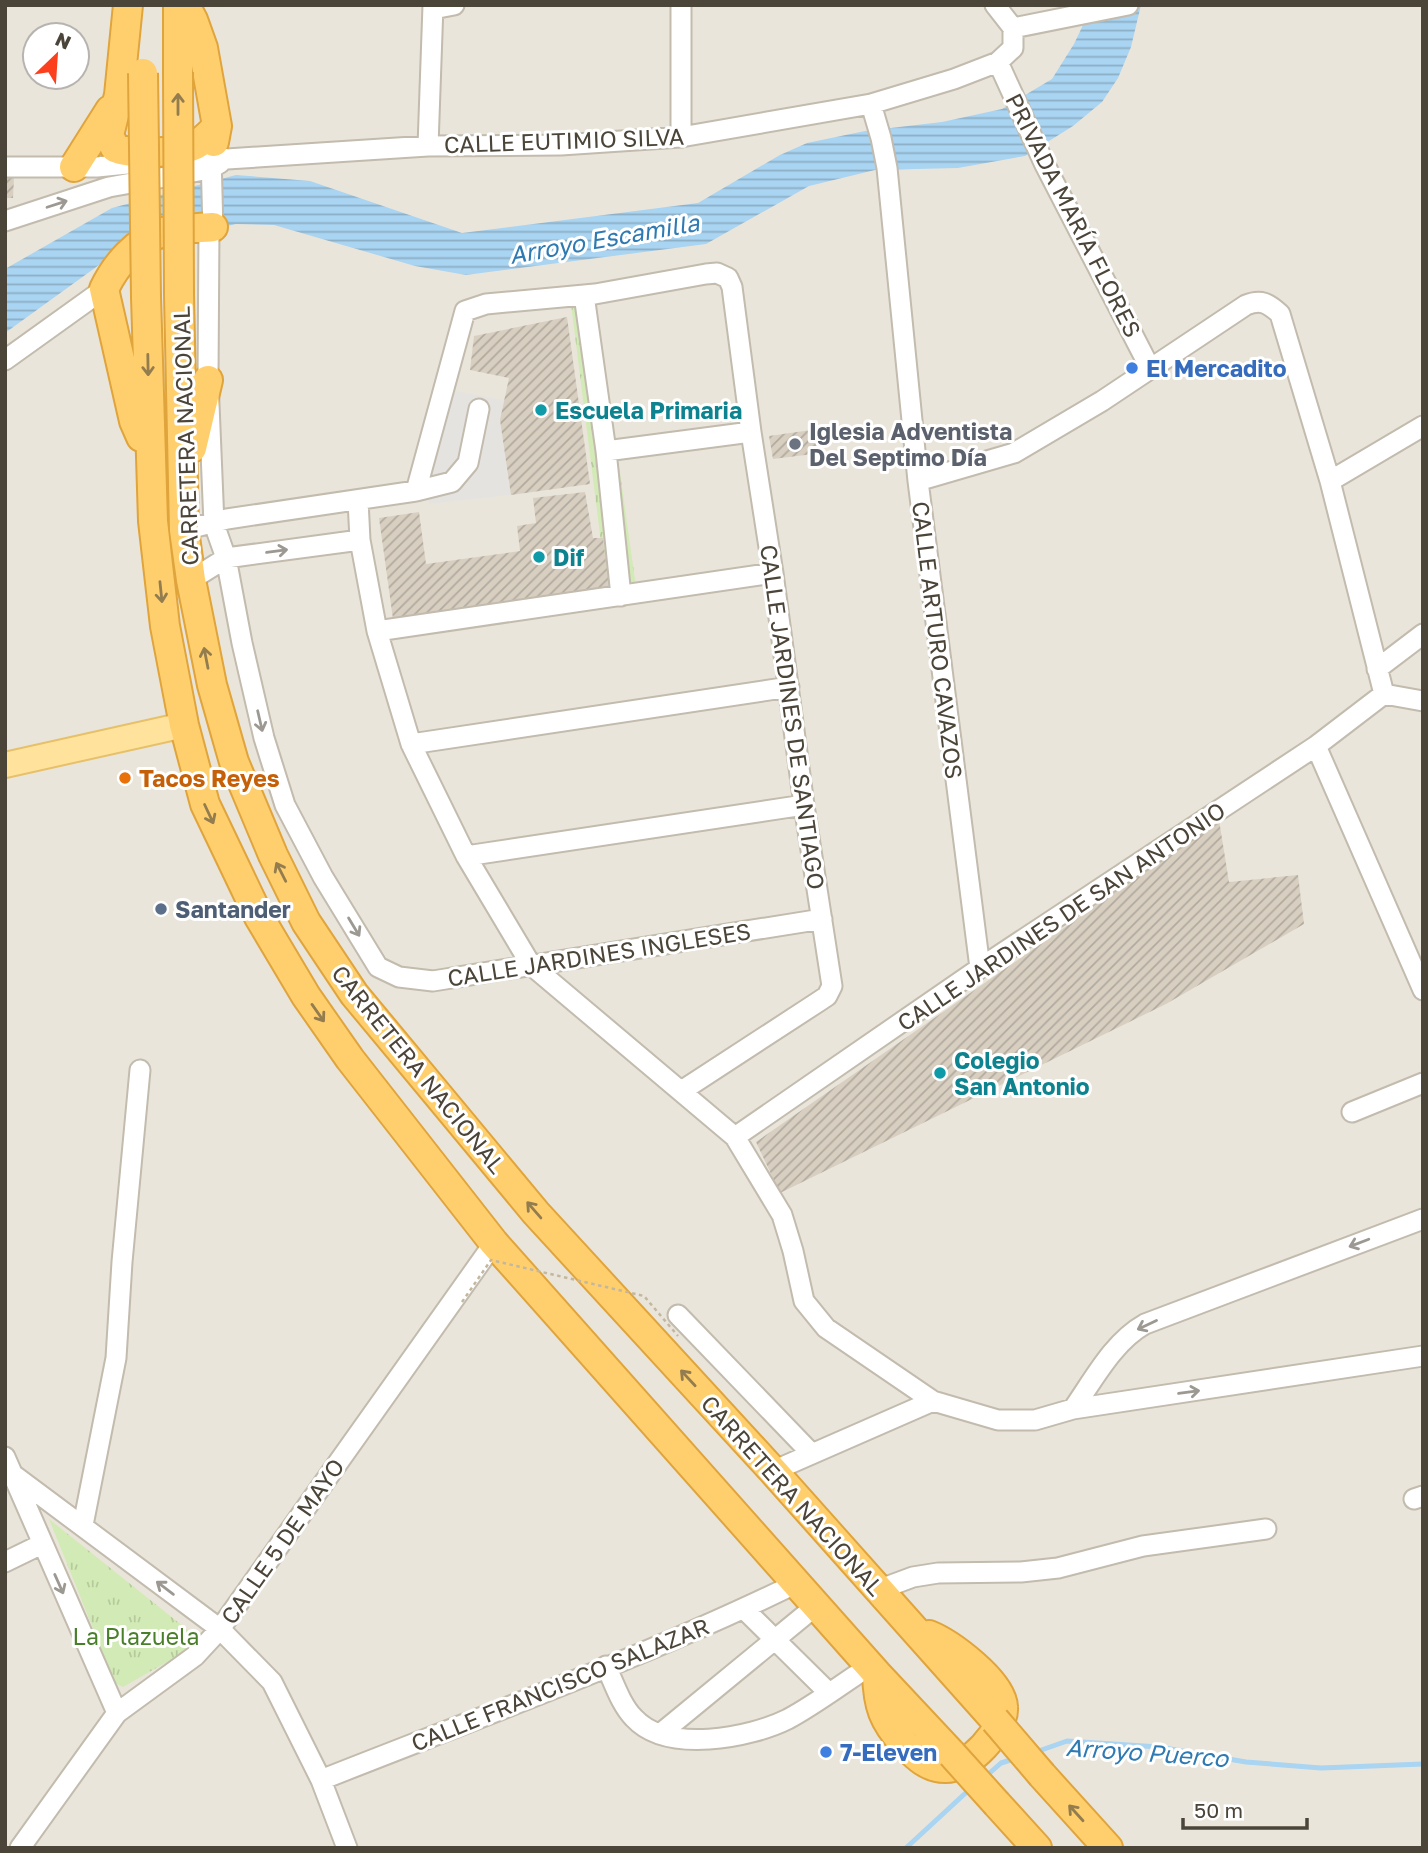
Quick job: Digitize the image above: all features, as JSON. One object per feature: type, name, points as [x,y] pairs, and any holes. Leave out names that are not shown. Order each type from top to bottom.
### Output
[{"type":"highway","points":[[128,5],[118,96],[108,135],[115,148],[138,153],[190,148],[202,141],[217,126]]},
{"type":"highway","name":"CARRETERA NACIONAL","points":[[143,5],[150,455],[153,520],[165,626],[184,725],[205,804],[259,917],[306,996],[350,1059],[494,1243],[873,1670],[1037,1848]]},
{"type":"highway","name":"CARRETERA NACIONAL","points":[[178,5],[179,294],[184,530],[212,685],[234,762],[272,855],[306,922],[354,994],[537,1213],[773,1471],[1108,1848]]},
{"type":"highway","points":[[185,5],[203,47],[217,126],[215,165]]},
{"type":"highway","points":[[74,167],[118,96]]},
{"type":"highway","points":[[150,455],[134,421],[104,289],[112,272],[125,256],[148,238],[164,231],[211,222]]},
{"type":"highway","points":[[183,491],[208,380]]},
{"type":"highway","points":[[873,1670],[882,1715],[898,1738],[918,1759],[932,1767],[948,1769],[966,1760],[995,1736],[1003,1717],[1003,1703],[991,1683],[963,1656],[940,1639],[911,1628]]},
{"type":"main road","points":[[5,765],[184,725]]},
{"type":"street","points":[[428,146],[433,7],[454,5]]},
{"type":"street","points":[[681,5],[681,137]]},
{"type":"street","points":[[995,5],[1013,38],[1119,7]]},
{"type":"street","name":"CALLE EUTIMIO SILVA","points":[[5,167],[215,165],[428,146],[561,145],[681,137],[872,104],[954,79],[998,62],[1013,38]]},
{"type":"street","name":"PRIVADA MARÍA FLORES","points":[[998,62],[1045,166],[1150,368]]},
{"type":"street","name":"CALLE ARTURO CAVAZOS","points":[[872,104],[887,168],[918,481],[981,968]]},
{"type":"street","points":[[215,165],[211,222],[208,380],[226,558]]},
{"type":"street","name":"CALLE EUTIMIO SILVA","points":[[5,221],[109,187],[215,165]]},
{"type":"street","points":[[211,222],[221,521]]},
{"type":"street","name":"CALLE JARDINES DE SANTIAGO","points":[[584,295],[718,273],[728,278],[732,288],[751,432],[774,573],[804,805],[832,978],[832,986],[827,996],[683,1090]]},
{"type":"street","points":[[5,360],[104,289]]},
{"type":"street","points":[[416,491],[465,311],[486,304],[584,295],[606,451],[621,596]]},
{"type":"street","points":[[918,481],[1014,453],[1102,401],[1245,305],[1257,301],[1269,304],[1280,314],[1330,481],[1384,694],[1423,701]]},
{"type":"street","points":[[184,530],[221,521],[416,491],[452,482],[468,463],[480,409]]},
{"type":"street","points":[[1330,481],[1423,426]]},
{"type":"street","points":[[606,451],[751,432]]},
{"type":"street","points":[[358,499],[360,540],[377,631],[411,744],[466,856],[531,965],[736,1137],[782,1215],[804,1301],[826,1328],[933,1401],[998,1420],[1035,1420],[1073,1409],[1423,1356]]},
{"type":"street","points":[[191,580],[226,558],[360,540]]},
{"type":"street","name":"CALLE JARDINES INGLESES","points":[[226,558],[251,684],[285,805],[323,877],[378,967],[399,977],[433,981],[822,919]]},
{"type":"street","points":[[377,631],[774,573]]},
{"type":"street","points":[[1377,668],[1423,634]]},
{"type":"street","points":[[411,744],[789,687]]},
{"type":"street","name":"CALLE JARDINES DE SAN ANTONIO","points":[[736,1137],[981,968],[1316,746],[1384,694]]},
{"type":"street","points":[[1316,746],[1423,990]]},
{"type":"street","points":[[466,856],[804,805]]},
{"type":"street","points":[[83,1525],[116,1358],[140,1070]]},
{"type":"street","points":[[1352,1112],[1423,1083]]},
{"type":"street","points":[[1073,1409],[1130,1333],[1145,1324],[1423,1219]]},
{"type":"street","name":"CALLE 5 DE MAYO","points":[[20,1848],[117,1713],[195,1656],[220,1629],[494,1243]]},
{"type":"street","points":[[678,1315],[811,1453]]},
{"type":"street","points":[[773,1471],[933,1401]]},
{"type":"street","points":[[5,1457],[117,1713]]},
{"type":"street","points":[[15,1476],[220,1629],[272,1682],[321,1780],[347,1848]]},
{"type":"street","points":[[878,1590],[913,1577],[938,1573],[1021,1572],[1058,1568],[1143,1546],[1266,1529]]},
{"type":"street","points":[[5,1562],[42,1544]]},
{"type":"street","name":"CALLE FRANCISCO SALAZAR","points":[[321,1780],[744,1609],[797,1583]]},
{"type":"street","points":[[660,1734],[817,1605]]},
{"type":"street","points":[[744,1609],[828,1692]]},
{"type":"street","points":[[606,1666],[632,1717],[643,1726],[678,1739],[709,1739],[773,1725],[791,1717],[828,1692],[873,1670]]},
{"type":"path","points":[[462,1302],[491,1260],[643,1296],[678,1336]]},
{"type":"shaded area","points":[[5,5],[1423,5],[1423,1848],[5,1848]]},
{"type":"shaded area","points":[[455,391],[504,400],[500,420],[511,495],[429,504],[427,489]]},
{"type":"green space","points":[[595,294],[637,594],[608,598],[570,296]]},
{"type":"green space","name":"La Plazuela","points":[[49,1519],[194,1635],[195,1646],[123,1687],[115,1683]]},
{"type":"water","name":"Arroyo Escamilla","points":[[1088,5],[1141,5],[1131,47],[1118,78],[1102,102],[1073,126],[1025,156],[958,168],[875,170],[809,186],[706,244],[466,275],[415,266],[274,225],[236,224],[117,252],[5,333],[5,269],[112,208],[236,175],[310,181],[462,233],[698,203],[780,155],[807,143],[865,131],[942,122],[1002,109],[1052,79],[1074,44]]},
{"type":"building","points":[[5,177],[14,177],[13,198],[5,198]]},
{"type":"building","name":"Escuela Primaria","points":[[567,317],[590,484],[511,495],[500,420],[509,378],[470,370],[474,336]]},
{"type":"building","name":"Iglesia Adventista Del Septimo Día","points":[[818,429],[821,453],[773,459],[769,436]]},
{"type":"building","name":"Dif","points":[[585,492],[593,538],[603,538],[609,586],[393,619],[379,518],[419,512],[426,564],[520,551],[517,526],[536,523],[533,498]]},
{"type":"building","name":"Colegio San Antonio","points":[[1219,820],[1229,882],[1298,875],[1304,924],[1166,1004],[780,1193],[756,1142]]},
{"type":"waterway","name":"Arroyo Puerco","points":[[1033,1753],[1067,1741],[1159,1747],[1246,1762],[1321,1768],[1423,1764]]},
{"type":"waterway","name":"Arroyo Puerco","points":[[984,1778],[1001,1763],[1017,1758]]},
{"type":"waterway","name":"Arroyo Puerco","points":[[906,1848],[971,1788]]},
{"type":"place","name":"El Mercadito","points":[[1132,368]]},
{"type":"place","name":"Escuela Primaria","points":[[541,410]]},
{"type":"place","name":"Iglesia Adventista Del Septimo Día","points":[[795,444]]},
{"type":"place","name":"Dif","points":[[539,557]]},
{"type":"place","name":"Tacos Reyes","points":[[125,778]]},
{"type":"place","name":"Santander","points":[[161,909]]},
{"type":"place","name":"Colegio San Antonio","points":[[940,1073]]},
{"type":"place","name":"7-Eleven","points":[[826,1752]]}]
